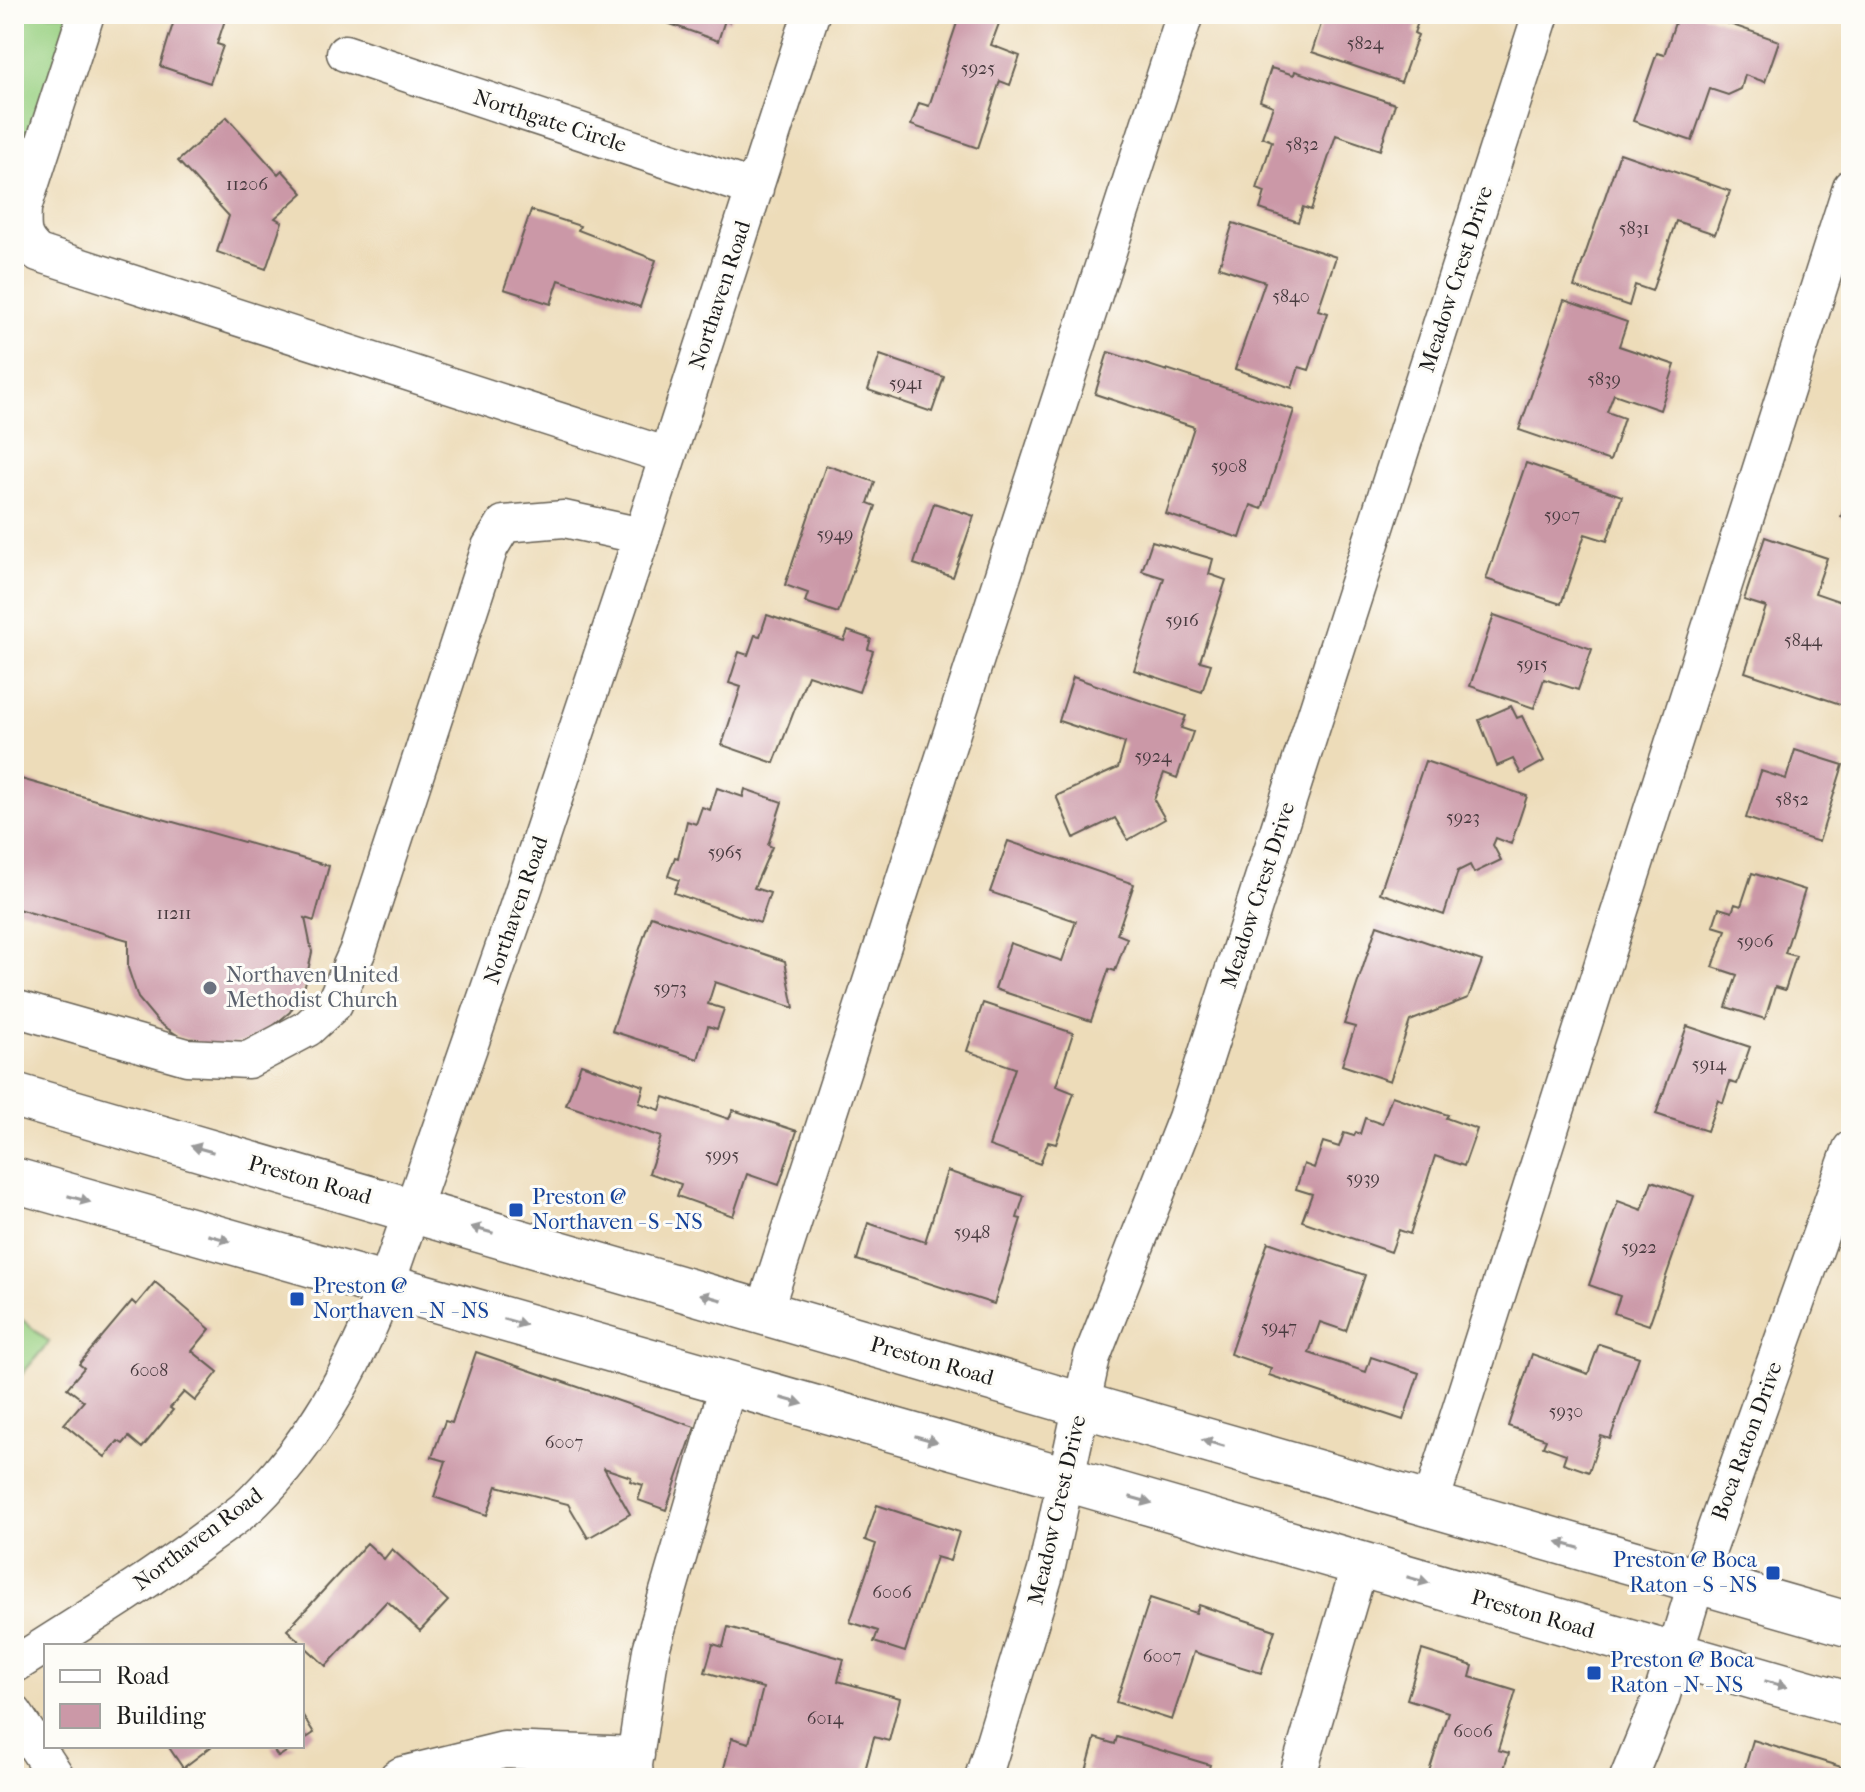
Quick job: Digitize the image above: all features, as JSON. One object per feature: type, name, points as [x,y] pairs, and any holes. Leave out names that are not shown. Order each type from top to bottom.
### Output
[{"type":"main road","name":"Preston Road","points":[[14,1095],[1851,1625]]},
{"type":"main road","name":"Preston Road","points":[[14,1180],[1851,1705]]},
{"type":"street","points":[[86,14],[23,208],[22,225],[27,243],[38,253],[668,456]]},
{"type":"street","name":"Northaven Road","points":[[47,1644],[174,1563],[253,1502],[297,1453],[328,1408],[366,1336],[516,912],[811,14]]},
{"type":"street","points":[[764,1312],[1185,14]]},
{"type":"street","name":"Meadow Crest Drive","points":[[983,1778],[1046,1571],[1092,1357],[1186,1118],[1541,14]]},
{"type":"street","name":"Northgate Circle","points":[[345,53],[755,189]]},
{"type":"street","points":[[1430,1505],[1851,187]]},
{"type":"street","points":[[14,1008],[187,1057],[248,1060],[308,1028],[334,1004],[358,950],[490,547],[504,524],[564,519],[642,536]]},
{"type":"street","name":"Boca Raton Drive","points":[[1628,1778],[1661,1698],[1697,1581],[1851,1149]]},
{"type":"street","points":[[397,1778],[504,1750],[635,1767],[651,1650],[729,1382]]},
{"type":"street","points":[[1297,1778],[1360,1564]]},
{"type":"street","name":"Northaven Road","points":[[14,1665],[44,1646]]},
{"type":"street","points":[[14,1713],[57,1778]]},
{"type":"green space","points":[[14,14],[72,14],[14,194]]},
{"type":"green space","points":[[14,1313],[49,1342],[14,1384]]},
{"type":"building","points":[[176,14],[227,14],[217,44],[223,46],[210,83],[160,66]]},
{"type":"building","points":[[642,14],[732,14],[729,22],[725,20],[718,41]]},
{"type":"building","points":[[960,14],[991,14],[1001,18],[991,45],[1020,56],[1010,85],[1000,81],[978,148],[911,125],[919,103],[929,106]]},
{"type":"building","points":[[1343,14],[1421,14],[1414,33],[1418,35],[1401,82],[1312,52],[1323,18],[1340,23]]},
{"type":"building","points":[[1678,14],[1701,14],[1779,41],[1765,82],[1745,75],[1741,89],[1728,95],[1710,89],[1692,141],[1633,121],[1657,53],[1664,55]]},
{"type":"building","points":[[1271,68],[1294,75],[1295,71],[1395,104],[1380,150],[1336,135],[1311,210],[1303,207],[1298,222],[1260,209],[1265,192],[1257,189],[1272,141],[1262,137],[1273,106],[1260,101]]},
{"type":"building","points":[[227,117],[278,174],[282,170],[303,193],[275,218],[282,222],[266,269],[217,252],[229,216],[178,161]]},
{"type":"building","points":[[1620,153],[1730,191],[1715,234],[1676,221],[1652,291],[1635,285],[1629,306],[1574,287]]},
{"type":"building","points":[[531,210],[580,226],[578,230],[656,260],[640,307],[559,280],[551,304],[504,289]]},
{"type":"building","points":[[1233,223],[1336,257],[1318,310],[1328,313],[1309,370],[1299,367],[1292,388],[1235,369],[1265,282],[1219,267]]},
{"type":"building","points":[[1851,268],[1851,289],[1844,287]]},
{"type":"building","points":[[1564,300],[1627,322],[1619,346],[1675,365],[1660,410],[1614,394],[1607,412],[1624,418],[1610,461],[1519,430]]},
{"type":"building","points":[[1108,352],[1294,410],[1262,509],[1251,505],[1240,538],[1166,514],[1194,427],[1095,394]]},
{"type":"building","points":[[880,355],[944,377],[932,412],[868,390]]},
{"type":"building","points":[[1526,463],[1622,496],[1607,541],[1585,534],[1561,604],[1486,579]]},
{"type":"building","points":[[826,465],[875,482],[868,503],[876,506],[838,613],[805,602],[808,593],[785,585]]},
{"type":"building","points":[[1851,489],[1851,520],[1841,517]]},
{"type":"building","points":[[934,503],[974,516],[953,577],[914,564]]},
{"type":"building","points":[[1765,537],[1827,558],[1815,593],[1847,604],[1851,594],[1849,707],[1745,672],[1766,607],[1744,600]]},
{"type":"building","points":[[1152,541],[1213,559],[1209,574],[1226,580],[1200,661],[1211,664],[1202,692],[1134,670],[1164,578],[1142,571]]},
{"type":"building","points":[[767,615],[844,641],[848,631],[871,639],[868,649],[873,651],[859,692],[808,675],[774,763],[722,745],[741,687],[729,683],[739,652],[748,655],[755,635],[760,636]]},
{"type":"building","points":[[1494,615],[1592,649],[1578,690],[1544,679],[1534,708],[1470,686]]},
{"type":"building","points":[[1073,677],[1186,716],[1181,728],[1193,732],[1177,778],[1164,773],[1154,800],[1165,819],[1128,840],[1115,818],[1074,838],[1056,796],[1118,768],[1125,743],[1059,721]]},
{"type":"building","points":[[1511,706],[1517,718],[1522,716],[1544,761],[1521,774],[1513,759],[1497,766],[1479,720]]},
{"type":"building","points":[[1795,750],[1843,765],[1819,842],[1746,818],[1761,771],[1786,779]]},
{"type":"building","points":[[1425,761],[1527,796],[1511,844],[1496,838],[1493,845],[1501,860],[1474,873],[1470,865],[1458,871],[1444,915],[1380,893]]},
{"type":"building","points":[[14,777],[329,866],[314,921],[305,918],[312,952],[305,985],[290,1012],[266,1032],[247,1041],[224,1045],[203,1044],[180,1037],[158,1022],[138,998],[128,968],[128,940],[14,908]]},
{"type":"building","points":[[717,788],[743,797],[745,789],[782,802],[768,845],[772,847],[754,888],[770,893],[760,923],[674,893],[679,880],[668,876],[675,857],[678,858],[687,821],[696,824],[702,807],[710,810]]},
{"type":"building","points":[[1008,841],[1134,884],[1117,934],[1127,938],[1115,971],[1109,969],[1091,1021],[995,989],[1010,943],[1062,961],[1076,921],[990,892]]},
{"type":"building","points":[[1752,873],[1805,890],[1785,953],[1796,956],[1785,990],[1775,987],[1765,1019],[1726,1007],[1737,975],[1713,967],[1726,930],[1713,926],[1719,908],[1732,912],[1735,904],[1741,906]]},
{"type":"building","points":[[651,916],[785,961],[794,1008],[715,982],[708,1004],[724,1009],[717,1029],[708,1026],[698,1059],[612,1031]]},
{"type":"building","points":[[1377,925],[1482,961],[1468,998],[1410,1021],[1390,1081],[1342,1065],[1355,1027],[1344,1024]]},
{"type":"building","points":[[983,1003],[1073,1033],[1056,1086],[1074,1093],[1056,1144],[1048,1142],[1040,1164],[989,1146],[1015,1068],[967,1051]]},
{"type":"building","points":[[1687,1026],[1750,1047],[1737,1084],[1730,1082],[1723,1103],[1718,1100],[1707,1131],[1656,1114]]},
{"type":"building","points":[[581,1064],[644,1086],[639,1103],[660,1110],[664,1097],[729,1119],[733,1110],[797,1131],[779,1185],[747,1174],[733,1216],[677,1196],[681,1184],[649,1173],[661,1137],[566,1105]]},
{"type":"building","points":[[1392,1096],[1448,1115],[1446,1118],[1477,1129],[1464,1166],[1435,1156],[1410,1234],[1399,1230],[1391,1252],[1302,1221],[1312,1194],[1296,1189],[1304,1164],[1314,1168],[1323,1142],[1339,1147],[1344,1133],[1360,1134],[1365,1118],[1382,1124]]},
{"type":"building","points":[[947,1171],[1024,1196],[1017,1218],[1021,1219],[994,1304],[857,1260],[868,1223],[925,1242]]},
{"type":"building","points":[[1652,1181],[1694,1196],[1649,1325],[1614,1313],[1620,1296],[1589,1285],[1618,1201],[1642,1210]]},
{"type":"building","points":[[1268,1242],[1365,1275],[1346,1331],[1320,1322],[1309,1353],[1366,1372],[1371,1357],[1419,1373],[1403,1420],[1269,1375],[1271,1368],[1230,1354]]},
{"type":"building","points":[[155,1282],[210,1329],[192,1351],[218,1372],[195,1401],[184,1392],[142,1448],[129,1437],[123,1444],[118,1441],[105,1457],[64,1424],[84,1401],[67,1388],[84,1368],[79,1364],[132,1301],[136,1305]]},
{"type":"building","points":[[1599,1344],[1639,1357],[1610,1439],[1601,1436],[1589,1472],[1563,1463],[1566,1454],[1543,1446],[1546,1439],[1508,1426],[1532,1354],[1588,1374]]},
{"type":"building","points":[[476,1352],[695,1427],[666,1510],[638,1500],[643,1485],[630,1481],[631,1477],[604,1468],[630,1514],[588,1538],[568,1504],[497,1486],[487,1515],[434,1497],[446,1461],[432,1457],[445,1421],[452,1423]]},
{"type":"building","points":[[877,1505],[959,1532],[950,1561],[936,1557],[905,1652],[874,1642],[878,1631],[850,1622],[876,1544],[865,1540]]},
{"type":"building","points":[[367,1543],[384,1559],[392,1549],[448,1601],[420,1631],[387,1601],[326,1666],[287,1630]]},
{"type":"building","points":[[1150,1598],[1196,1613],[1199,1605],[1275,1630],[1261,1673],[1194,1652],[1172,1720],[1116,1702]]},
{"type":"building","points":[[728,1627],[844,1659],[838,1681],[900,1698],[889,1741],[874,1737],[863,1778],[759,1778],[724,1768],[732,1738],[749,1743],[763,1688],[705,1672],[713,1644],[723,1647]]},
{"type":"building","points":[[1422,1650],[1473,1666],[1470,1677],[1516,1691],[1498,1750],[1509,1753],[1501,1778],[1427,1778],[1448,1712],[1407,1699]]},
{"type":"building","points":[[304,1717],[314,1733],[304,1740]]},
{"type":"building","points":[[1117,1737],[1210,1765],[1206,1778],[1093,1778],[1094,1773],[1086,1771],[1095,1738],[1115,1744]]},
{"type":"building","points":[[1753,1740],[1851,1770],[1851,1778],[1742,1778]]},
{"type":"building","points":[[169,1748],[209,1748],[183,1768]]},
{"type":"building","points":[[272,1748],[292,1748],[278,1757]]},
{"type":"place","name":"Northaven United Methodist Church","points":[[210,988]]},
{"type":"place","name":"Preston @ Northaven - S - NS","points":[[516,1210]]},
{"type":"place","name":"Preston @ Northaven - N - NS","points":[[297,1299]]},
{"type":"place","name":"Preston @ Boca Raton - S - NS","points":[[1773,1573]]},
{"type":"place","name":"Preston @ Boca Raton - N - NS","points":[[1594,1673]]}]
